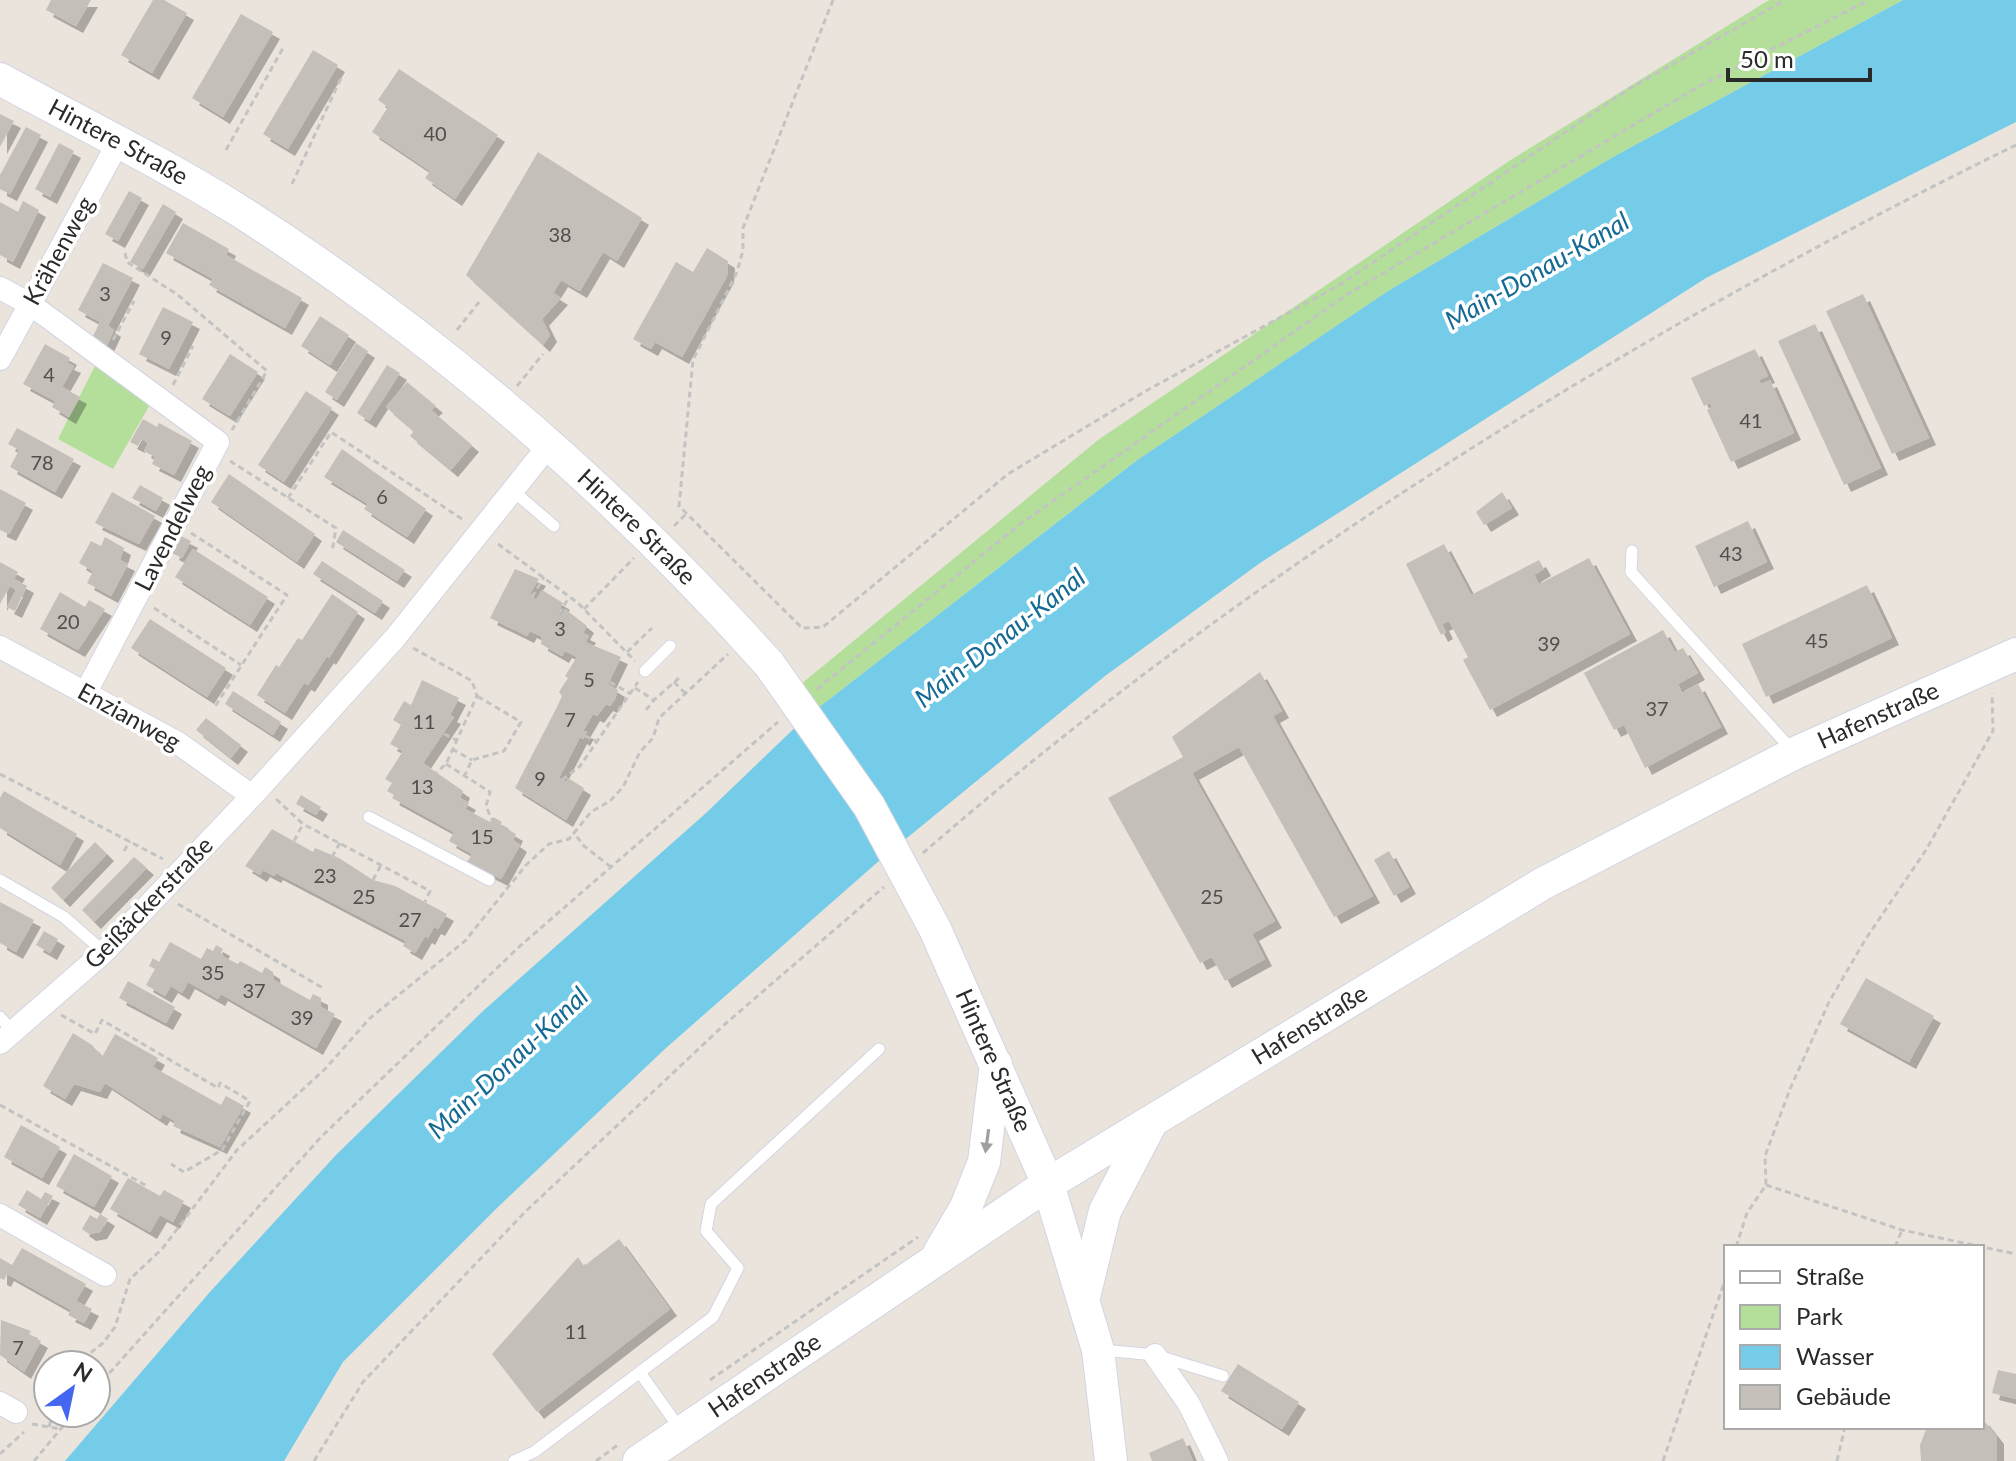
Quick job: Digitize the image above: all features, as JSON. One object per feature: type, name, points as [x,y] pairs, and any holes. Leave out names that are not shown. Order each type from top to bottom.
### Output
[{"type":"street","name":"Hintere Straße","points":[[0,79],[208,192],[435,348],[549,445],[640,529],[769,664],[869,806],[935,929],[1048,1184],[1098,1350],[1111,1461]]},
{"type":"street","name":"Krähenweg","points":[[0,359],[118,143]]},
{"type":"street","name":"Lavendelweg","points":[[0,288],[30,304],[165,402],[216,446],[86,692]]},
{"type":"street","name":"Geißäckerstraße","points":[[4,1031],[44,1006],[104,952],[161,894],[395,638],[549,445]]},
{"type":"street","name":"Enzianweg","points":[[0,647],[178,743],[256,791]]},
{"type":"street","name":"Hafenstraße","points":[[629,1452],[682,1431],[931,1246],[1048,1184],[1542,884],[1795,753],[2004,660]]},
{"type":"street","points":[[931,1246],[966,1207],[984,1162],[996,1064]]},
{"type":"street","points":[[1083,1301],[1105,1211],[1152,1122]]},
{"type":"street","points":[[0,1215],[105,1275]]},
{"type":"street","points":[[1155,1355],[1189,1404],[1217,1461]]},
{"type":"lane","points":[[512,490],[554,526]]},
{"type":"lane","points":[[1632,551],[1631,572],[1795,753]]},
{"type":"lane","points":[[645,671],[670,646]]},
{"type":"lane","points":[[369,817],[489,880]]},
{"type":"lane","points":[[0,880],[64,917],[104,952]]},
{"type":"lane","points":[[514,1461],[534,1452],[713,1317],[738,1268],[706,1231],[711,1204],[879,1049]]},
{"type":"lane","points":[[1098,1350],[1155,1355],[1223,1376]]},
{"type":"lane","points":[[641,1374],[682,1431]]},
{"type":"path","points":[[833,0],[743,228],[743,250],[737,272],[693,360],[679,506],[802,628],[823,627],[1008,474],[1144,392],[1341,284],[1629,89],[1785,0]]},
{"type":"path","points":[[814,692],[1019,525],[1348,294],[1698,87],[1869,0]]},
{"type":"path","points":[[226,150],[283,48]]},
{"type":"path","points":[[292,184],[341,78]]},
{"type":"path","points":[[912,862],[1147,673],[1268,584],[1397,499],[1588,377],[1770,271],[2016,145]]},
{"type":"path","points":[[125,253],[127,262],[178,295],[267,371],[230,434],[216,446],[336,528],[332,552]]},
{"type":"path","points":[[1341,284],[1348,294]]},
{"type":"path","points":[[104,358],[134,301]]},
{"type":"path","points":[[457,330],[479,302]]},
{"type":"path","points":[[165,402],[193,346]]},
{"type":"path","points":[[288,498],[331,432],[544,577],[584,609],[627,652],[645,671],[580,766],[562,780]]},
{"type":"path","points":[[175,523],[287,595],[214,708]]},
{"type":"path","points":[[584,609],[640,552]]},
{"type":"path","points":[[532,597],[544,577]]},
{"type":"path","points":[[559,614],[569,596]]},
{"type":"path","points":[[137,597],[241,665]]},
{"type":"path","points":[[627,652],[652,628]]},
{"type":"path","points":[[395,638],[472,681],[477,696],[521,722],[504,751],[472,760],[452,749]]},
{"type":"path","points":[[95,1349],[115,1327],[130,1279],[162,1249],[237,1150],[325,1069],[369,1019],[465,941],[526,865],[549,844],[569,839],[591,812],[610,801],[623,787],[640,752],[653,738],[659,718],[747,640]]},
{"type":"path","points":[[1737,1245],[1747,1213],[1766,1185],[1765,1156],[1829,1002],[1926,850],[1993,731],[2004,660]]},
{"type":"path","points":[[646,710],[679,678]]},
{"type":"path","points":[[610,682],[631,695]]},
{"type":"path","points":[[674,682],[686,694]]},
{"type":"path","points":[[635,688],[654,700]]},
{"type":"path","points":[[436,773],[446,764],[477,696]]},
{"type":"path","points":[[112,1370],[321,1137],[520,946],[778,722]]},
{"type":"path","points":[[444,734],[456,740]]},
{"type":"path","points":[[585,736],[596,742]]},
{"type":"path","points":[[464,777],[472,760]]},
{"type":"path","points":[[446,764],[490,792],[486,806],[492,820]]},
{"type":"path","points":[[0,774],[184,869]]},
{"type":"path","points":[[256,791],[303,824],[430,891],[425,902]]},
{"type":"path","points":[[294,841],[303,824]]},
{"type":"path","points":[[574,833],[584,846],[611,867]]},
{"type":"path","points":[[124,851],[130,841]]},
{"type":"path","points":[[332,857],[340,843]]},
{"type":"path","points":[[373,880],[381,865]]},
{"type":"path","points":[[314,1461],[363,1382],[524,1213],[724,1025],[890,882]]},
{"type":"path","points":[[161,894],[323,988]]},
{"type":"path","points":[[44,1006],[95,1034],[102,1020],[218,1088],[220,1083],[250,1101],[222,1150],[184,1172],[171,1164]]},
{"type":"path","points":[[0,1105],[147,1186]]},
{"type":"path","points":[[1766,1185],[1902,1230],[1973,1245]]},
{"type":"path","points":[[1896,1245],[1902,1230]]},
{"type":"path","points":[[706,1383],[931,1246]]},
{"type":"path","points":[[1984,1247],[2016,1254]]},
{"type":"path","points":[[1663,1461],[1724,1283]]},
{"type":"path","points":[[0,1454],[32,1424]]},
{"type":"path","points":[[34,1461],[60,1429]]},
{"type":"path","points":[[1837,1461],[1845,1429]]},
{"type":"path","points":[[596,1461],[629,1452]]},
{"type":"green space","points":[[1769,0],[1903,0],[1613,157],[1388,291],[1136,461],[804,719],[789,696],[1098,440],[1509,161]]},
{"type":"green space","points":[[97,362],[152,401],[113,469],[58,439]]},
{"type":"water","name":"Main-Donau-Kanal","points":[[1903,0],[2016,0],[2016,122],[1706,278],[1260,563],[1105,676],[880,860],[666,1048],[499,1206],[343,1362],[284,1461],[65,1461],[92,1429],[112,1429],[112,1406],[209,1293],[336,1155],[483,1011],[706,813],[804,719],[1136,461],[1388,291],[1613,157]]},
{"type":"building","points":[[51,0],[91,0],[76,26],[46,10]]},
{"type":"building","points":[[153,0],[164,0],[187,13],[152,73],[121,55]]},
{"type":"building","points":[[241,14],[273,32],[223,117],[192,98]]},
{"type":"building","points":[[313,50],[338,65],[288,149],[263,134]]},
{"type":"building","points":[[399,69],[498,135],[455,199],[425,178],[430,171],[372,132],[388,107],[378,100]]},
{"type":"building","points":[[0,114],[14,121],[0,147]]},
{"type":"building","points":[[26,127],[41,135],[10,194],[0,189],[0,175]]},
{"type":"building","points":[[59,143],[74,151],[50,197],[35,189]]},
{"type":"building","points":[[538,152],[642,218],[617,261],[603,252],[580,291],[561,280],[553,293],[561,298],[542,319],[550,335],[543,345],[466,275]]},
{"type":"building","points":[[129,191],[142,198],[118,241],[105,234]]},
{"type":"building","points":[[23,201],[39,210],[13,262],[0,255],[0,202],[18,212]]},
{"type":"building","points":[[163,204],[176,212],[143,269],[130,262]]},
{"type":"building","points":[[183,223],[229,249],[226,255],[302,298],[285,328],[209,285],[213,279],[166,253]]},
{"type":"building","points":[[707,248],[728,261],[727,276],[682,357],[655,342],[651,349],[633,339],[676,262],[693,272]]},
{"type":"building","points":[[103,263],[133,278],[108,326],[114,330],[107,345],[93,336],[100,322],[78,310]]},
{"type":"building","points":[[1863,294],[1929,438],[1892,454],[1826,311]]},
{"type":"building","points":[[163,307],[193,322],[169,369],[139,354]]},
{"type":"building","points":[[320,316],[349,335],[330,365],[301,346]]},
{"type":"building","points":[[1815,324],[1881,468],[1844,485],[1778,341]]},
{"type":"building","points":[[356,343],[368,351],[337,400],[325,392]]},
{"type":"building","points":[[45,344],[70,358],[67,363],[74,366],[62,387],[80,397],[69,417],[52,407],[55,401],[23,384]]},
{"type":"building","points":[[1755,349],[1768,376],[1759,380],[1761,384],[1770,380],[1794,433],[1731,462],[1707,410],[1712,407],[1710,403],[1704,406],[1691,378]]},
{"type":"building","points":[[230,354],[258,372],[230,416],[202,399]]},
{"type":"building","points":[[387,365],[400,373],[369,421],[357,413]]},
{"type":"building","points":[[407,382],[436,406],[431,410],[472,445],[451,470],[410,436],[414,431],[386,407]]},
{"type":"building","points":[[306,391],[332,408],[284,482],[258,465]]},
{"type":"building","points":[[143,419],[157,427],[159,423],[192,441],[174,475],[152,464],[155,457],[144,451],[148,443],[142,439],[138,446],[130,442]]},
{"type":"building","points":[[17,428],[74,459],[55,492],[10,467],[19,450],[8,444]]},
{"type":"building","points":[[342,449],[426,509],[407,537],[364,509],[368,504],[324,477]]},
{"type":"building","points":[[229,474],[315,534],[297,562],[211,502]]},
{"type":"building","points":[[140,485],[163,498],[156,511],[132,498]]},
{"type":"building","points":[[0,489],[26,503],[9,534],[0,530]]},
{"type":"building","points":[[112,492],[155,516],[139,544],[95,523]]},
{"type":"building","points":[[1502,492],[1512,508],[1484,525],[1476,512]]},
{"type":"building","points":[[1748,521],[1767,562],[1714,587],[1695,546]]},
{"type":"building","points":[[343,530],[405,570],[397,581],[336,542]]},
{"type":"building","points":[[181,536],[191,541],[182,558],[172,553]]},
{"type":"building","points":[[105,537],[124,548],[120,560],[128,564],[111,596],[87,583],[93,571],[79,563],[91,541],[101,546]]},
{"type":"building","points":[[1444,544],[1471,595],[1539,560],[1544,569],[1534,575],[1539,584],[1589,558],[1630,634],[1490,710],[1463,660],[1468,657],[1449,621],[1442,624],[1446,632],[1441,635],[1406,564]]},
{"type":"building","points":[[193,549],[268,597],[250,625],[175,577]]},
{"type":"building","points":[[322,561],[383,601],[375,613],[313,574]]},
{"type":"building","points":[[0,562],[18,572],[14,579],[27,586],[15,611],[7,607],[16,590],[10,586],[0,604]]},
{"type":"building","points":[[515,569],[539,579],[530,593],[536,600],[542,590],[563,603],[557,613],[561,616],[565,609],[587,626],[583,633],[589,636],[585,642],[621,657],[608,684],[618,690],[615,699],[610,706],[606,704],[597,716],[593,714],[583,731],[587,732],[583,739],[580,737],[559,778],[566,782],[568,778],[584,788],[566,820],[515,788],[557,707],[562,696],[559,692],[568,678],[565,676],[577,657],[565,651],[562,656],[541,644],[542,637],[530,631],[527,636],[490,618]]},
{"type":"building","points":[[1867,585],[1892,638],[1766,697],[1742,644]]},
{"type":"building","points":[[60,592],[85,607],[89,600],[105,609],[78,650],[40,629]]},
{"type":"building","points":[[332,594],[358,612],[329,658],[327,656],[308,685],[304,683],[285,713],[257,695],[298,638],[302,640]]},
{"type":"building","points":[[150,619],[226,668],[207,697],[131,648]]},
{"type":"building","points":[[1663,630],[1675,652],[1683,648],[1698,673],[1678,684],[1682,693],[1698,684],[1721,727],[1645,768],[1624,725],[1614,730],[1584,673]]},
{"type":"building","points":[[1260,672],[1282,711],[1273,716],[1373,896],[1334,917],[1239,747],[1192,773],[1275,921],[1252,934],[1265,959],[1225,981],[1212,957],[1200,963],[1108,798],[1183,757],[1172,737]]},
{"type":"building","points":[[422,680],[459,698],[450,715],[454,717],[423,763],[463,791],[460,798],[469,803],[465,809],[490,822],[493,817],[516,834],[513,840],[520,845],[501,879],[467,862],[472,854],[449,841],[454,832],[392,798],[394,795],[387,791],[392,783],[385,779],[403,751],[390,744],[401,725],[393,720],[404,701],[411,705]]},
{"type":"building","points":[[233,691],[281,722],[273,735],[225,704]]},
{"type":"building","points":[[206,718],[241,745],[231,758],[196,730]]},
{"type":"building","points":[[4,791],[77,834],[60,865],[0,828],[0,798]]},
{"type":"building","points":[[301,795],[321,807],[316,815],[296,804]]},
{"type":"building","points":[[272,829],[313,852],[315,848],[339,858],[373,880],[395,886],[447,914],[438,929],[434,927],[428,938],[425,936],[415,953],[403,946],[406,941],[276,873],[274,876],[263,870],[260,875],[245,866]]},
{"type":"building","points":[[95,842],[107,854],[63,900],[51,888]]},
{"type":"building","points":[[1389,851],[1409,887],[1394,896],[1374,860]]},
{"type":"building","points":[[134,857],[147,868],[94,922],[82,910]]},
{"type":"building","points":[[0,902],[34,920],[16,952],[0,943]]},
{"type":"building","points":[[44,931],[58,939],[50,953],[36,945]]},
{"type":"building","points":[[170,942],[201,959],[207,948],[213,951],[216,945],[223,949],[221,953],[224,957],[238,964],[240,961],[262,973],[265,967],[273,972],[274,980],[310,1000],[313,994],[321,998],[321,1007],[335,1014],[316,1048],[221,994],[218,999],[188,982],[182,993],[171,986],[165,996],[146,985],[155,969],[149,966],[153,958],[159,962]]},
{"type":"building","points":[[1866,978],[1934,1016],[1909,1062],[1840,1024]]},
{"type":"building","points":[[128,981],[175,1007],[166,1023],[119,998]]},
{"type":"building","points":[[73,1033],[92,1045],[102,1057],[115,1034],[158,1058],[153,1067],[221,1105],[226,1096],[244,1106],[220,1147],[173,1126],[175,1121],[163,1114],[160,1119],[105,1083],[100,1092],[74,1084],[65,1099],[43,1086]]},
{"type":"building","points":[[21,1125],[60,1147],[42,1178],[4,1157]]},
{"type":"building","points":[[74,1154],[112,1176],[94,1207],[56,1186]]},
{"type":"building","points":[[128,1178],[160,1196],[164,1190],[184,1201],[173,1222],[160,1215],[150,1232],[110,1209]]},
{"type":"building","points":[[27,1190],[41,1199],[45,1192],[53,1196],[40,1218],[18,1205]]},
{"type":"building","points":[[100,1214],[108,1219],[100,1232],[89,1234],[82,1229],[90,1215],[97,1219]]},
{"type":"building","points":[[619,1239],[670,1309],[537,1412],[492,1354],[578,1257],[584,1266]]},
{"type":"building","points":[[22,1248],[86,1284],[76,1301],[92,1309],[84,1323],[68,1315],[71,1310],[7,1274],[4,1280],[0,1278],[0,1258],[12,1265]]},
{"type":"building","points":[[1,1320],[31,1331],[29,1334],[41,1341],[37,1349],[32,1349],[32,1357],[24,1372],[0,1355]]},
{"type":"building","points":[[1238,1364],[1299,1402],[1282,1429],[1221,1391]]},
{"type":"building","points":[[1998,1370],[2016,1374],[2016,1399],[1992,1393]]},
{"type":"building","points":[[1984,1421],[1997,1437],[1997,1461],[1921,1461],[1920,1445],[1926,1429],[1984,1429]]},
{"type":"building","points":[[1183,1438],[1193,1461],[1152,1461],[1149,1453]]}]
